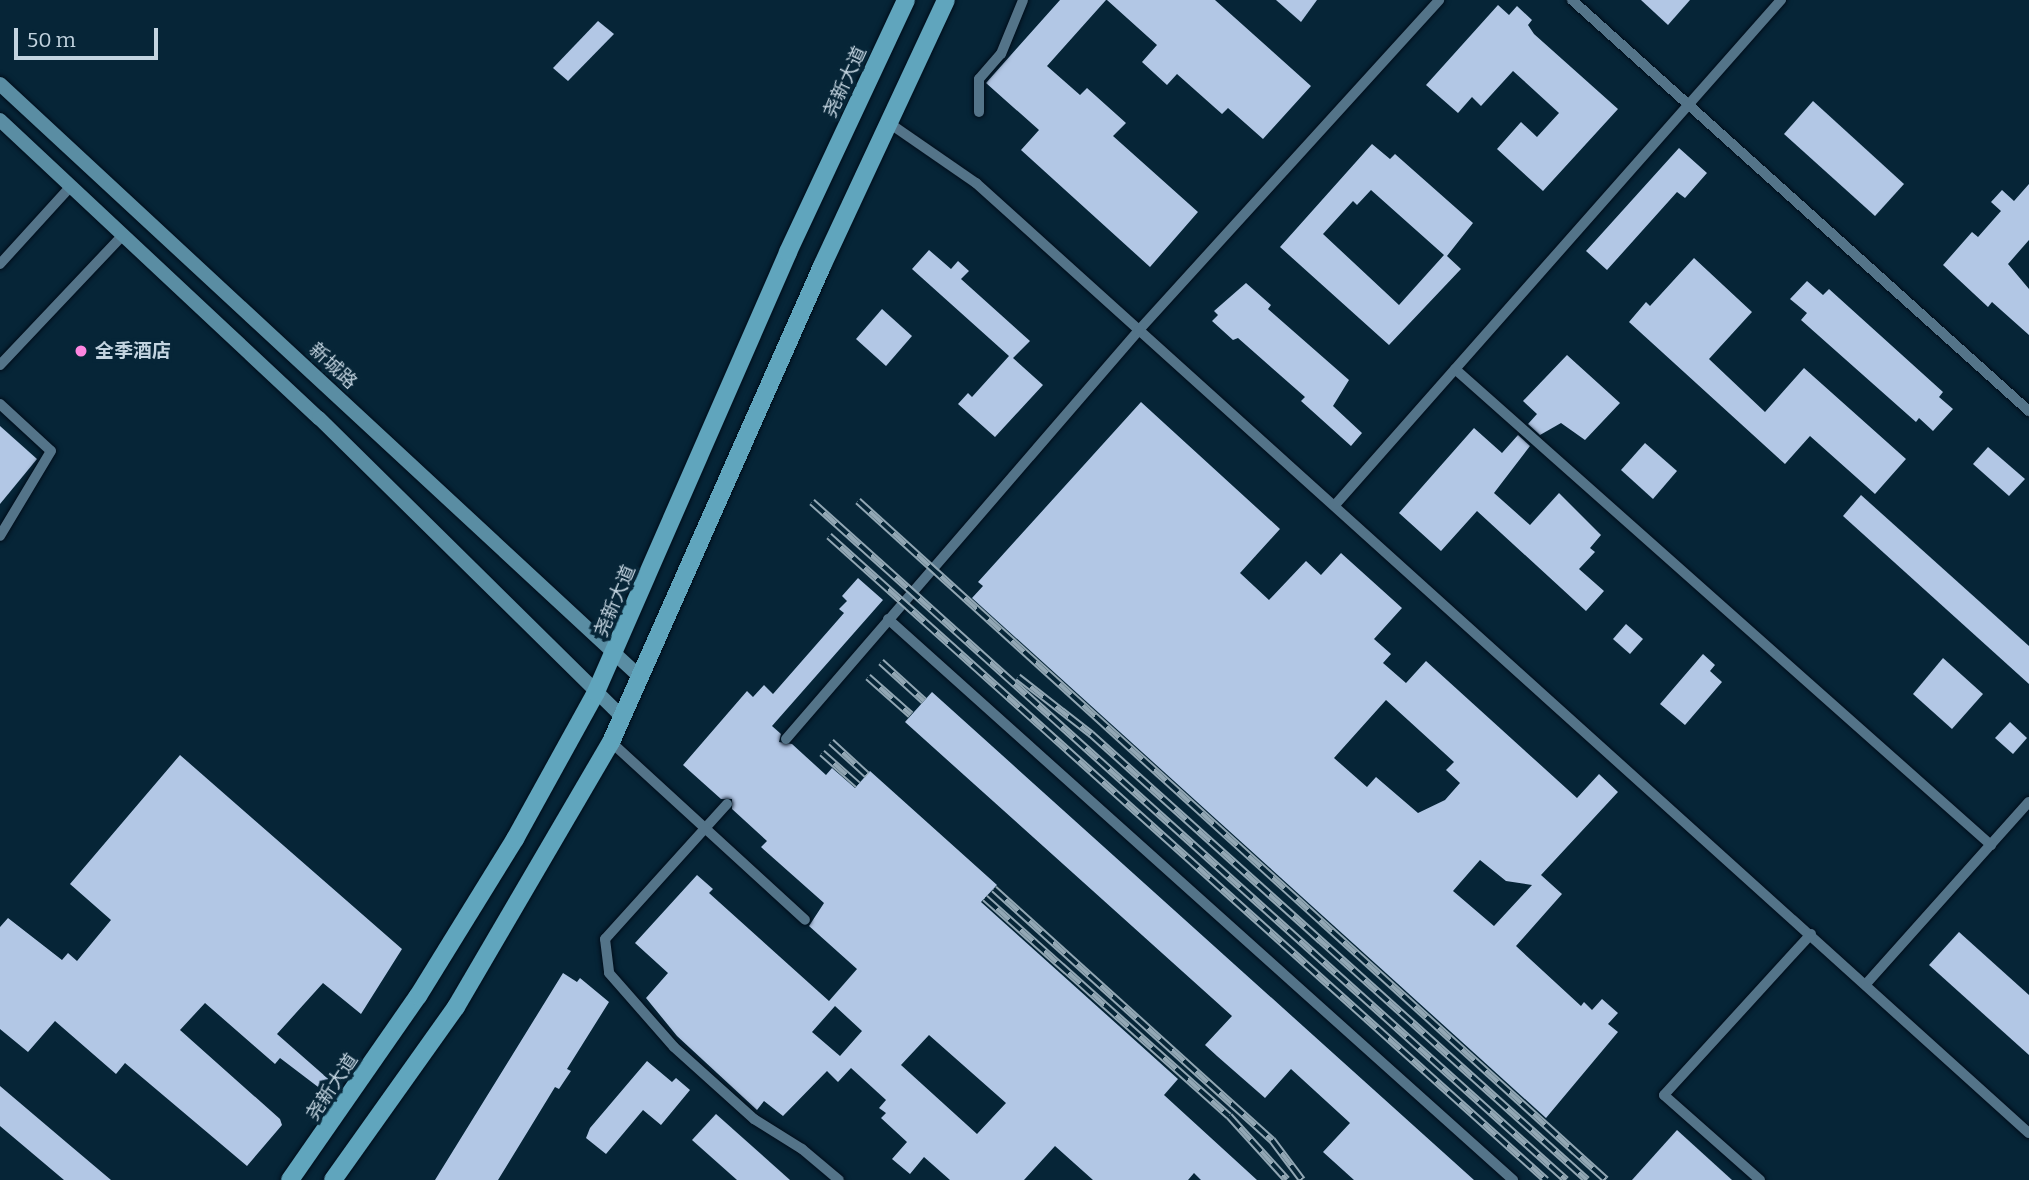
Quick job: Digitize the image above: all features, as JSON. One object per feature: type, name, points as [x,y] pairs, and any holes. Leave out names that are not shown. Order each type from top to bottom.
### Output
[{"type":"main road","name":"尧新大道","points":[[290,1180],[418,996],[515,839],[596,692],[615,654],[788,252],[906,0]]},
{"type":"main road","points":[[334,1180],[456,1007],[611,742],[946,0]]},
{"type":"main road","name":"新城路","points":[[0,84],[640,677]]},
{"type":"main road","points":[[0,120],[319,418],[622,716]]},
{"type":"lane","points":[[979,112],[979,79],[1001,54],[1023,0]]},
{"type":"lane","points":[[786,739],[1139,330],[1439,0]]},
{"type":"lane","points":[[1572,0],[2029,411]]},
{"type":"lane","points":[[1335,505],[1782,0]]},
{"type":"lane","points":[[889,123],[976,183],[2029,1133]]},
{"type":"lane","points":[[0,264],[71,186]]},
{"type":"lane","points":[[0,365],[123,235]]},
{"type":"lane","points":[[1455,369],[1991,845]]},
{"type":"lane","points":[[0,404],[51,451],[0,536]]},
{"type":"lane","points":[[888,620],[1513,1180]]},
{"type":"lane","points":[[611,742],[806,920]]},
{"type":"lane","points":[[1866,984],[2029,802]]},
{"type":"lane","points":[[727,804],[605,939],[609,973],[674,1047],[754,1119],[802,1149],[839,1180]]},
{"type":"lane","points":[[1760,1180],[1664,1094],[1811,934]]},
{"type":"building","points":[[1060,0],[1106,0],[1047,66],[1080,95],[1087,88],[1126,123],[1113,136],[1198,212],[1150,267],[1021,150],[1039,130],[986,83]]},
{"type":"building","points":[[1107,0],[1215,0],[1311,86],[1263,139],[1228,108],[1222,114],[1177,74],[1167,85],[1142,62],[1157,45]]},
{"type":"building","points":[[1276,0],[1317,0],[1301,22]]},
{"type":"building","points":[[1641,0],[1690,0],[1668,25]]},
{"type":"building","points":[[1498,5],[1509,15],[1517,6],[1532,20],[1528,25],[1534,34],[1618,109],[1543,191],[1497,149],[1521,122],[1537,137],[1559,113],[1513,71],[1481,106],[1472,97],[1458,113],[1426,85]]},
{"type":"building","points":[[598,21],[614,34],[568,81],[553,68]]},
{"type":"building","points":[[1813,101],[1904,184],[1875,216],[1784,134]]},
{"type":"building","points":[[1372,144],[1390,159],[1395,154],[1473,223],[1447,256],[1461,269],[1389,345],[1280,247]],"holes":[[[1371,190],[1444,255],[1399,305],[1323,234],[1353,201],[1357,205]]]},
{"type":"building","points":[[1679,148],[1707,173],[1685,198],[1677,192],[1607,270],[1586,251]]},
{"type":"building","points":[[2029,184],[2029,240],[2008,264],[2029,289],[2029,335],[1992,302],[1988,307],[1943,265],[1972,232],[1978,237],[2001,211],[1991,202],[2002,190],[2014,201]]},
{"type":"building","points":[[929,250],[951,269],[958,261],[969,271],[961,279],[1030,341],[1013,358],[1043,385],[995,437],[958,404],[968,393],[972,397],[1009,356],[912,269]]},
{"type":"building","points":[[1694,258],[1752,312],[1709,359],[1765,412],[1804,368],[1906,459],[1875,494],[1810,436],[1785,464],[1629,322],[1646,302],[1650,306]]},
{"type":"building","points":[[1807,281],[1823,295],[1829,289],[1943,392],[1939,397],[1953,409],[1933,431],[1919,418],[1916,422],[1801,320],[1807,313],[1790,299]]},
{"type":"building","points":[[1246,283],[1271,305],[1268,309],[1349,380],[1333,406],[1362,433],[1351,446],[1301,401],[1305,397],[1238,338],[1233,340],[1212,321],[1218,315],[1214,311]]},
{"type":"building","points":[[882,309],[912,336],[886,366],[856,339]]},
{"type":"building","points":[[1567,355],[1620,403],[1585,440],[1561,423],[1540,435],[1528,424],[1537,414],[1523,401]]},
{"type":"building","points":[[1141,402],[1280,529],[1240,573],[1269,600],[1306,561],[1321,575],[1341,553],[1402,608],[1374,639],[1391,654],[1383,663],[1406,683],[1426,661],[1577,798],[1599,774],[1618,792],[1541,875],[1562,894],[1516,946],[1581,1006],[1584,1002],[1592,1010],[1602,999],[1618,1013],[1608,1024],[1618,1032],[1546,1118],[972,598],[983,586],[978,582]],"holes":[[[1386,700],[1454,762],[1446,770],[1460,783],[1445,800],[1418,813],[1376,777],[1367,787],[1334,758]],[[1480,860],[1506,881],[1532,885],[1494,926],[1453,891]]]},
{"type":"building","points":[[0,426],[37,459],[0,504]]},
{"type":"building","points":[[1474,428],[1502,453],[1518,435],[1530,446],[1494,493],[1530,525],[1559,493],[1601,535],[1590,548],[1595,552],[1579,569],[1604,591],[1586,611],[1477,511],[1441,551],[1399,513]]},
{"type":"building","points":[[1645,443],[1677,471],[1653,499],[1621,470]]},
{"type":"building","points":[[1988,447],[2025,479],[2009,496],[1973,464]]},
{"type":"building","points":[[1861,495],[2029,646],[2029,684],[1843,516]]},
{"type":"building","points":[[858,578],[883,600],[772,726],[781,734],[779,742],[792,744],[826,775],[832,768],[855,788],[870,771],[997,885],[981,902],[1178,1079],[1164,1095],[1257,1180],[1201,1180],[1194,1173],[1188,1180],[1093,1180],[1055,1146],[1024,1180],[950,1180],[924,1157],[910,1174],[892,1159],[907,1142],[881,1118],[886,1113],[879,1108],[886,1100],[851,1068],[838,1082],[827,1071],[783,1116],[764,1101],[757,1110],[677,1036],[646,998],[668,973],[635,943],[697,875],[713,889],[709,893],[829,1001],[857,969],[809,926],[824,903],[761,847],[767,841],[732,809],[732,799],[721,799],[683,765],[747,691],[753,697],[764,685],[773,694],[844,613],[839,609],[847,601],[842,596]],"holes":[[[835,1006],[862,1031],[840,1056],[812,1032]],[[929,1035],[1006,1103],[977,1134],[901,1065]]]},
{"type":"building","points":[[1626,624],[1643,639],[1630,654],[1613,639]]},
{"type":"building","points":[[1703,654],[1715,665],[1710,671],[1722,682],[1685,725],[1660,704]]},
{"type":"building","points":[[1943,658],[1983,694],[1952,729],[1913,694]]},
{"type":"building","points":[[932,692],[1474,1180],[1354,1180],[1323,1152],[1350,1123],[1291,1069],[1265,1098],[1217,1056],[1205,1045],[1232,1016],[905,722]]},
{"type":"building","points":[[2010,722],[2027,738],[2013,754],[1995,738]]},
{"type":"building","points":[[180,755],[402,949],[361,1014],[323,983],[277,1034],[334,1084],[326,1093],[280,1058],[275,1064],[205,1003],[180,1030],[280,1119],[282,1125],[247,1166],[125,1063],[116,1074],[55,1021],[28,1052],[0,1029],[0,927],[8,918],[62,960],[68,953],[77,961],[111,920],[70,884]]},
{"type":"building","points":[[1959,932],[2029,995],[2029,1055],[1929,965]]},
{"type":"building","points":[[563,973],[577,982],[580,978],[609,1002],[567,1069],[571,1071],[559,1089],[555,1087],[498,1180],[435,1180]]},
{"type":"building","points":[[647,1061],[672,1082],[676,1078],[690,1090],[661,1125],[643,1110],[606,1154],[586,1138],[590,1128]]},
{"type":"building","points":[[0,1086],[111,1180],[64,1180],[0,1126]]},
{"type":"building","points":[[716,1114],[790,1180],[737,1180],[692,1140]]},
{"type":"building","points":[[1677,1130],[1732,1180],[1632,1180]]},
{"type":"railway","points":[[858,501],[1606,1180]]},
{"type":"railway","points":[[812,502],[1566,1180]]},
{"type":"railway","points":[[829,536],[1546,1180]]},
{"type":"railway","points":[[881,662],[924,701]]},
{"type":"railway","points":[[868,677],[911,715]]},
{"type":"railway","points":[[1018,677],[1091,734],[1587,1180]]},
{"type":"railway","points":[[831,742],[867,775]]},
{"type":"railway","points":[[822,753],[858,785]]},
{"type":"railway","points":[[994,889],[1272,1140],[1302,1180]]},
{"type":"railway","points":[[985,898],[1229,1116],[1287,1180]]},
{"type":"place","name":"全季酒店","points":[[81,351]]}]
